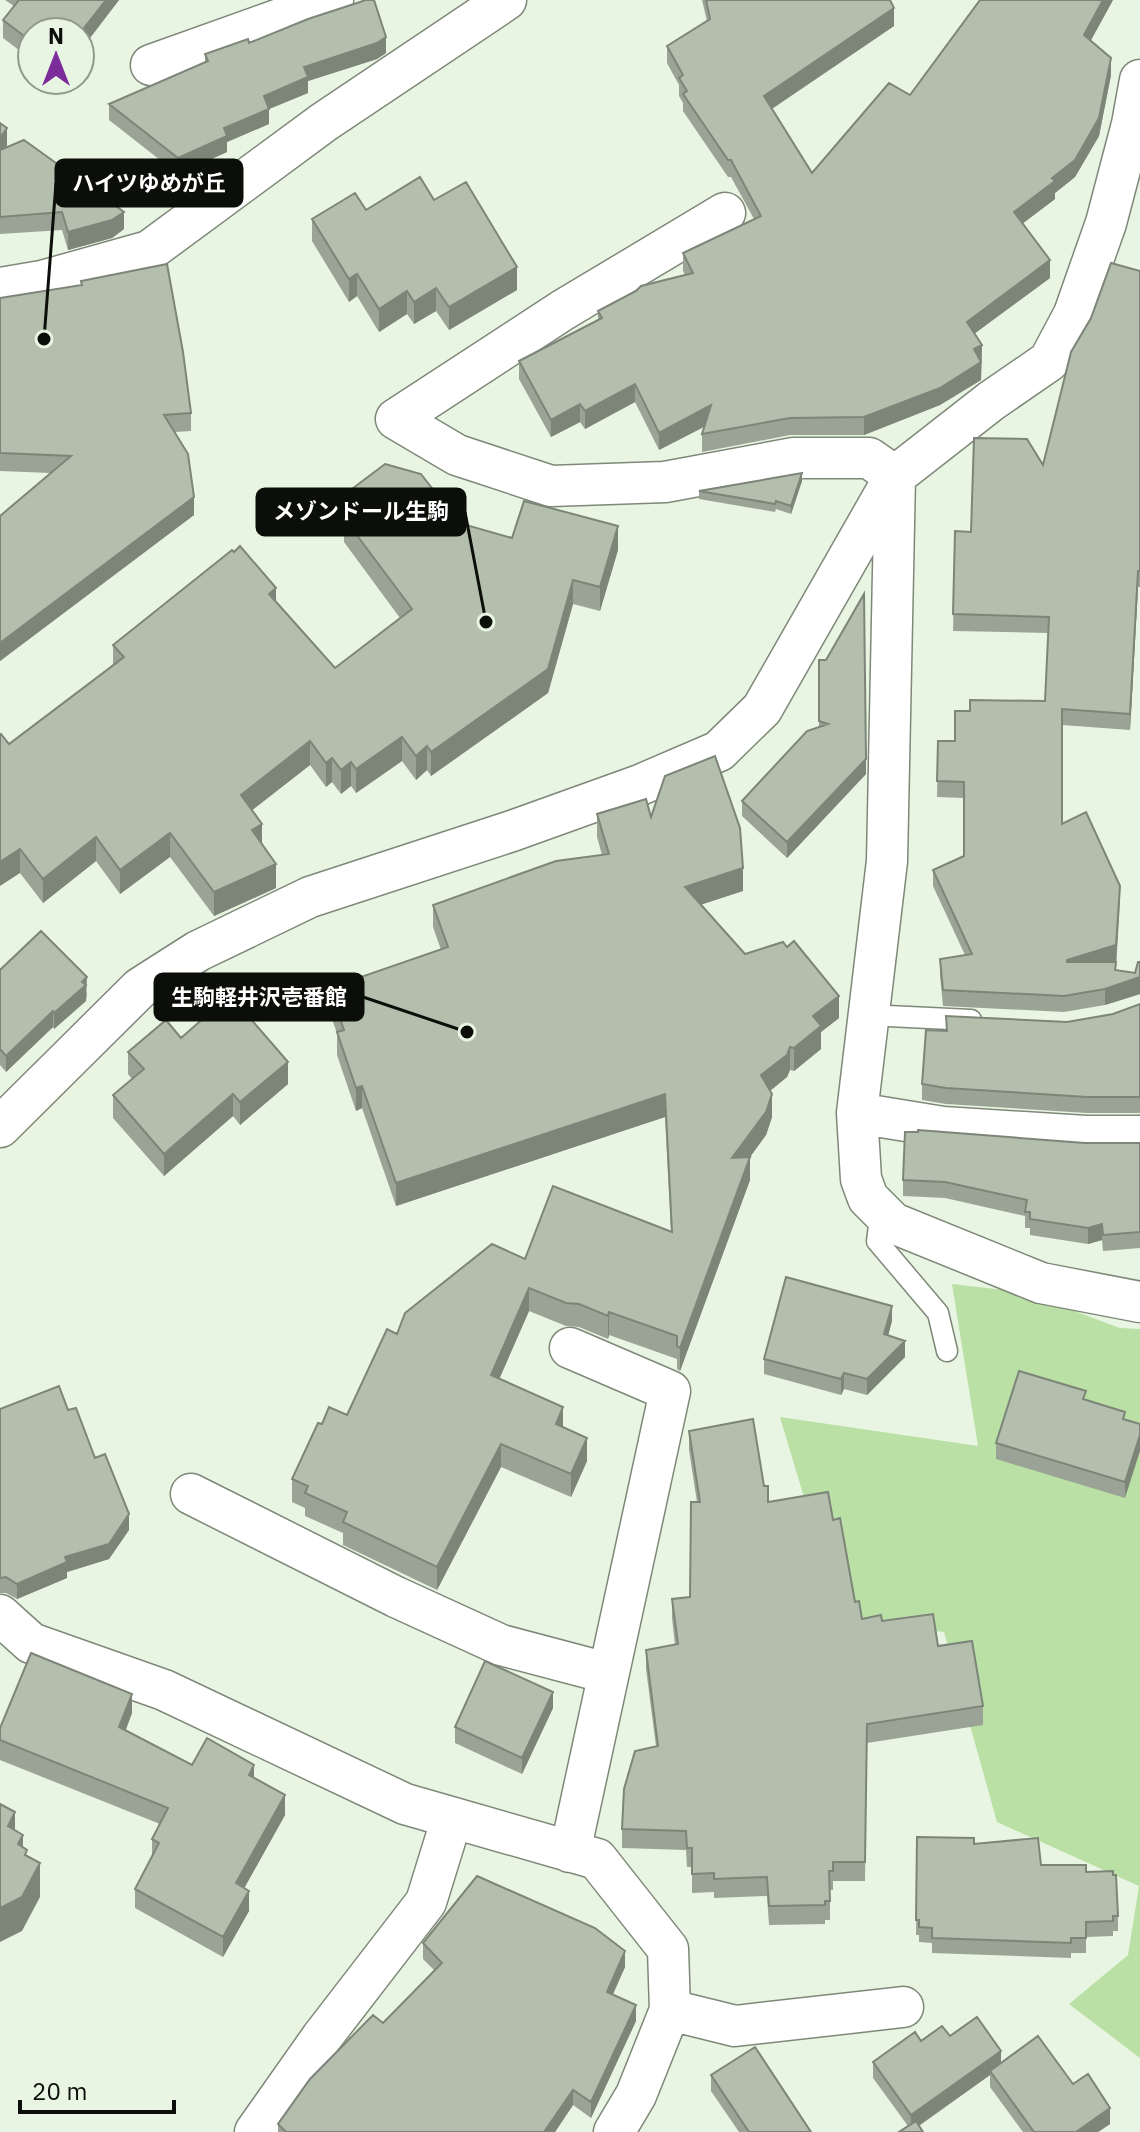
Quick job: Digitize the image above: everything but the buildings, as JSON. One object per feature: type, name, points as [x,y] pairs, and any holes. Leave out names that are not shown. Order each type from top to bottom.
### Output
[{"type":"street","points":[[151,65],[333,0]]},
{"type":"street","points":[[0,288],[42,281],[149,251],[324,122],[506,0]]},
{"type":"street","points":[[0,1127],[140,988],[198,951],[310,897],[512,831],[640,785],[719,751],[762,709],[895,476],[991,401],[1049,361],[1074,314],[1106,223],[1140,80]]},
{"type":"street","points":[[725,213],[563,310],[396,419],[457,455],[551,486],[665,482],[794,458],[869,458],[895,476]]},
{"type":"street","points":[[895,476],[887,861],[857,1113],[861,1179],[868,1198],[893,1223],[1041,1283],[1140,1302]]},
{"type":"street","points":[[857,1113],[943,1127],[1086,1136],[1140,1136]]},
{"type":"street","points":[[570,1348],[670,1391],[570,1852]]},
{"type":"street","points":[[191,1494],[396,1597],[501,1645],[607,1673]]},
{"type":"street","points":[[0,1615],[31,1643],[164,1690],[405,1804],[597,1859],[668,1949],[670,2010],[636,2095],[614,2132]]},
{"type":"street","points":[[255,2132],[322,2037],[426,1902],[452,1818]]},
{"type":"street","points":[[670,2010],[735,2026],[903,2007]]},
{"type":"lane","points":[[867,1015],[989,1021]]},
{"type":"lane","points":[[881,1211],[877,1241],[938,1313],[947,1351]]},
{"type":"green space","points":[[952,1284],[1023,1292],[1120,1328],[1140,1329],[1140,2058],[1069,2004],[1128,1955],[1139,1886],[997,1822],[944,1632],[841,1621],[780,1417],[978,1446]]},
{"type":"place","name":"ハイツゆめが丘","points":[[44,339]]},
{"type":"place","name":"メゾンドール生駒","points":[[486,622]]},
{"type":"place","name":"生駒軽井沢壱番館","points":[[467,1032]]}]
